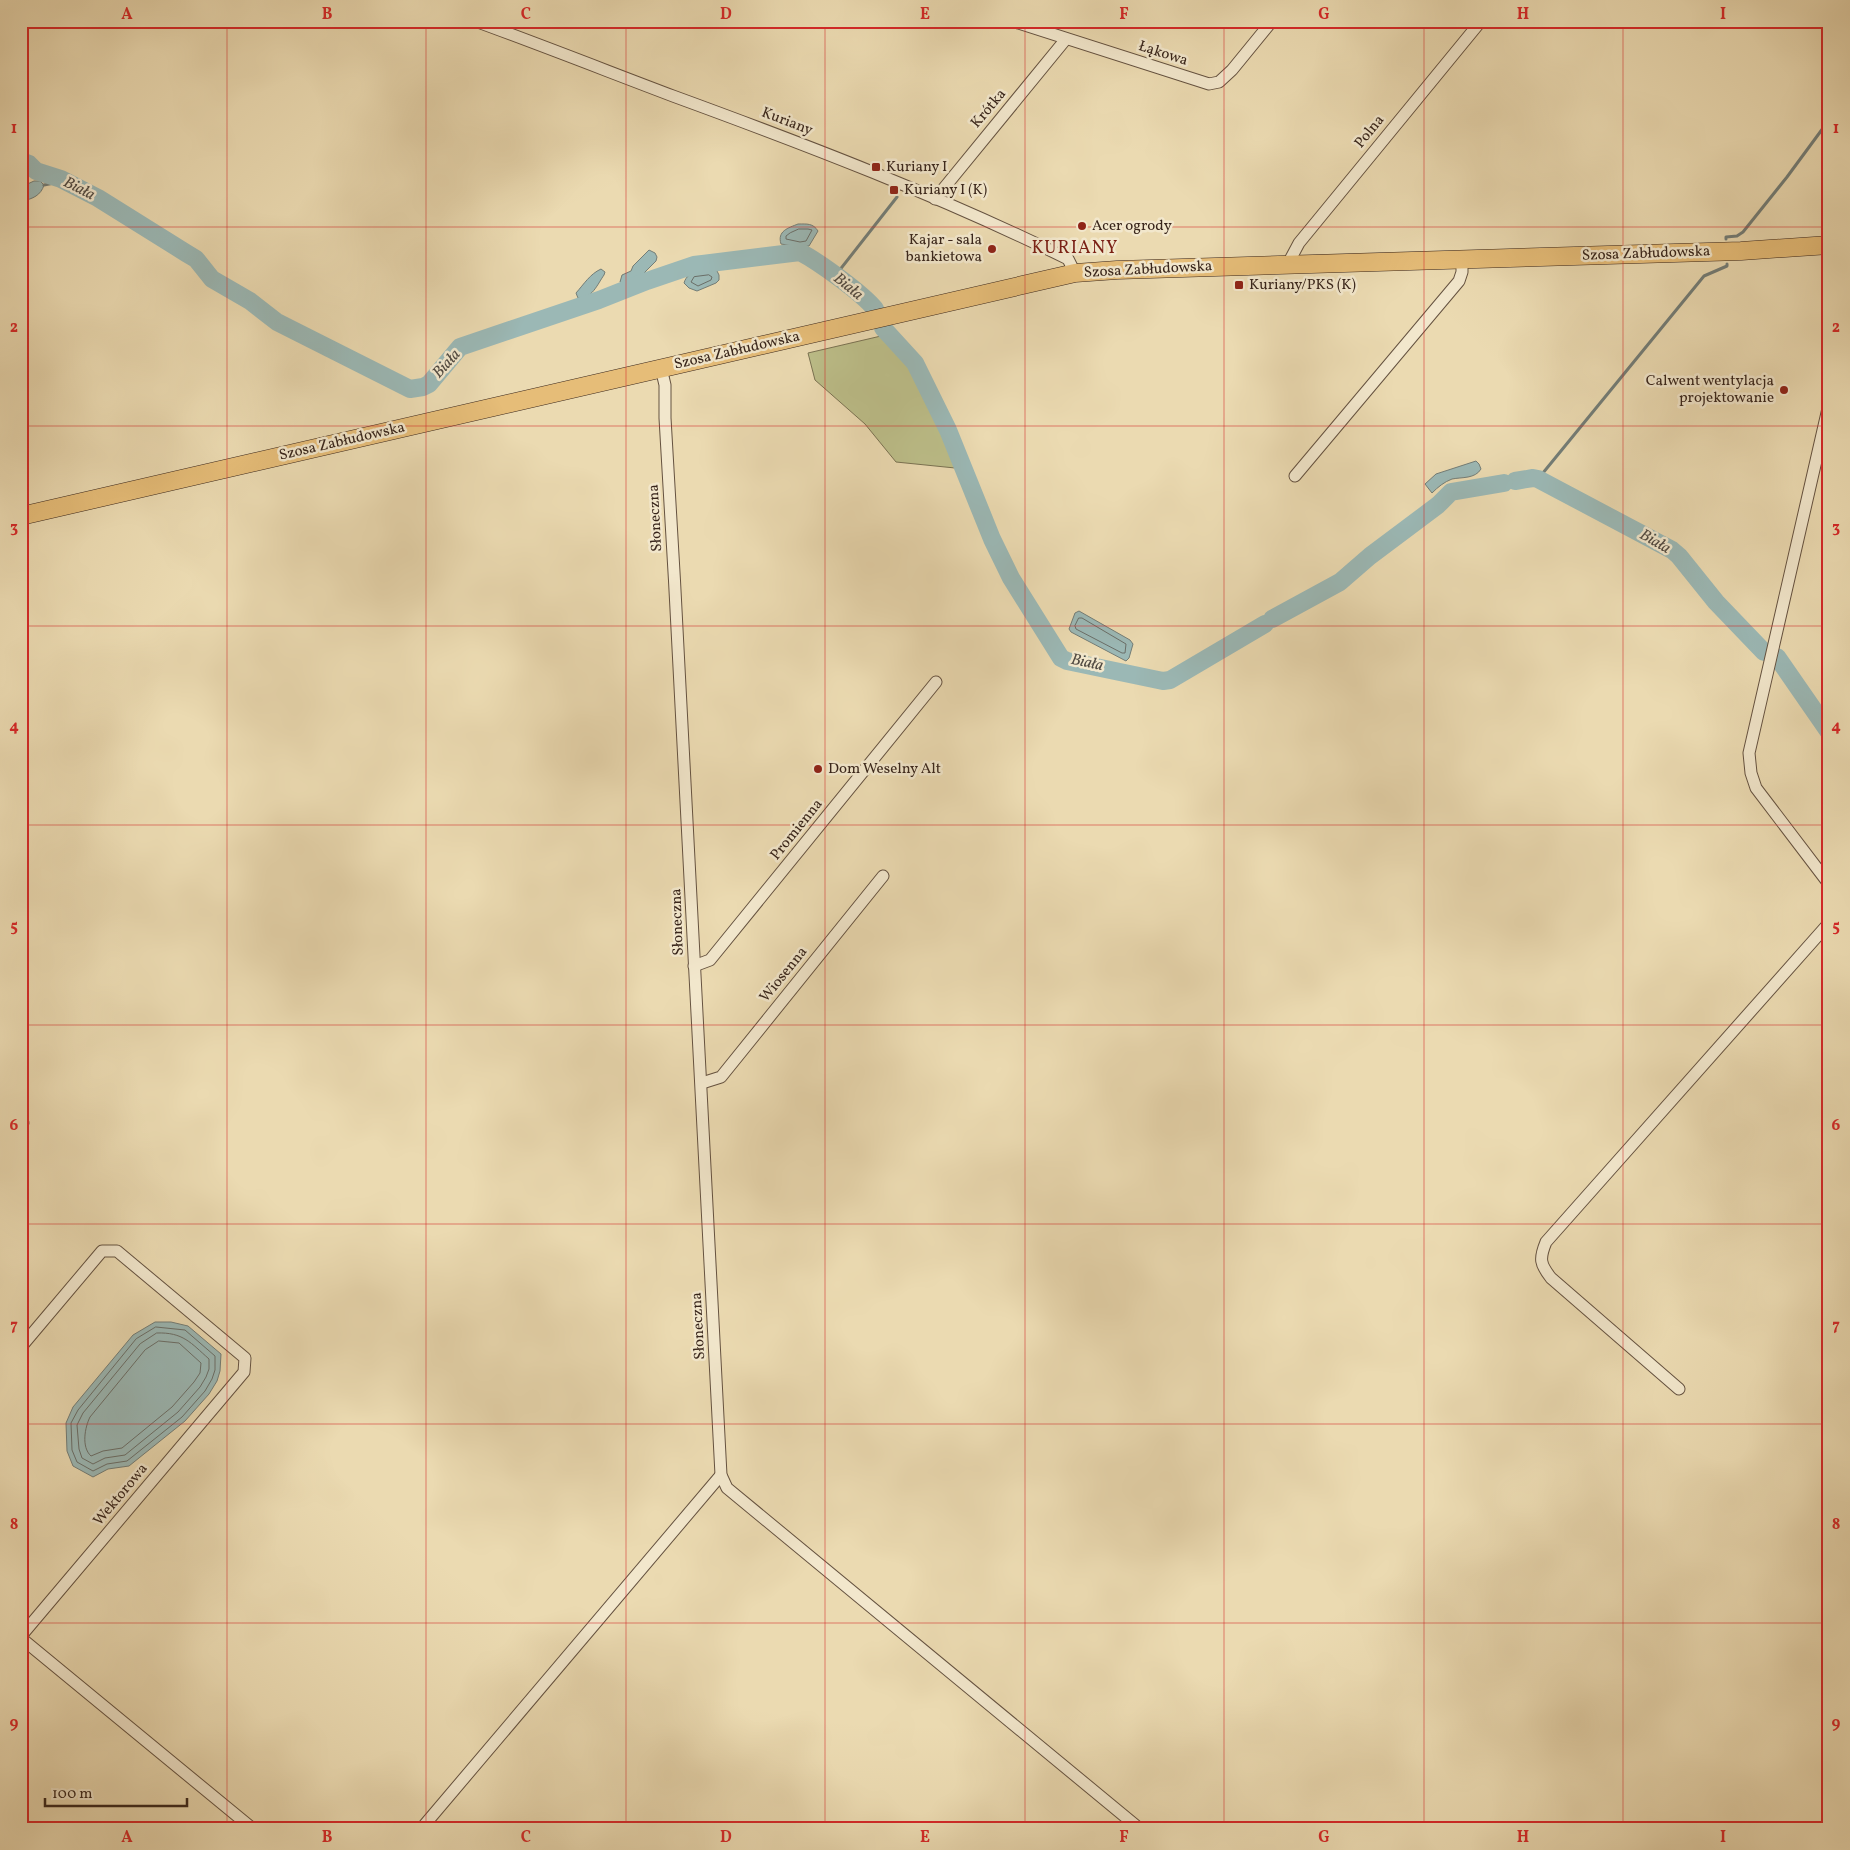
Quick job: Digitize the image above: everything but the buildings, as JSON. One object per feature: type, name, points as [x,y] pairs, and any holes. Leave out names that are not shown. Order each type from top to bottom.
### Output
[{"type":"highway","name":"Szosa Zabłudowska","points":[[21,516],[1075,273],[1117,270],[1749,251],[1829,245]]},
{"type":"street","name":"Kuriany","points":[[475,21],[762,128],[935,198],[1068,260],[1075,273]]},
{"type":"street","name":"Łąkowa","points":[[1012,21],[1208,84],[1219,82],[1232,70],[1272,21]]},
{"type":"street","name":"Polna","points":[[1292,265],[1291,258],[1299,243],[1481,21]]},
{"type":"street","name":"Krótka","points":[[935,198],[1066,39]]},
{"type":"street","points":[[1295,476],[1459,281],[1462,272],[1462,260]]},
{"type":"street","name":"Słoneczna","points":[[661,368],[665,386],[665,418],[691,871],[694,966],[702,1083],[721,1474]]},
{"type":"street","points":[[1829,404],[1749,753],[1751,773],[1756,788],[1829,884]]},
{"type":"street","name":"Promienna","points":[[694,966],[710,960],[936,682]]},
{"type":"street","name":"Wiosenna","points":[[702,1083],[721,1077],[883,876]]},
{"type":"street","points":[[1679,1389],[1551,1278],[1542,1267],[1541,1254],[1546,1242],[1829,923]]},
{"type":"street","name":"Wektorowa","points":[[21,1347],[102,1250],[117,1250],[245,1358],[244,1372],[21,1637]]},
{"type":"street","points":[[421,1829],[721,1474],[727,1488],[1140,1829]]},
{"type":"street","points":[[21,1637],[253,1829]]},
{"type":"green space","points":[[881,336],[907,360],[940,421],[955,468],[896,462],[865,424],[815,380],[808,353]]},
{"type":"water","points":[[34,181],[40,181],[44,185],[43,188],[36,196],[22,201],[21,187]]},
{"type":"water","points":[[798,224],[812,225],[818,231],[809,246],[800,247],[781,244],[782,233]]},
{"type":"water","points":[[649,250],[655,253],[656,261],[638,279],[624,285],[620,282],[622,275],[631,271],[633,266]]},
{"type":"water","points":[[601,269],[605,272],[594,291],[583,298],[578,298],[576,293],[590,276]]},
{"type":"water","points":[[716,269],[719,280],[716,283],[697,291],[689,288],[684,283],[686,278],[693,273]]},
{"type":"water","points":[[1476,461],[1481,469],[1475,474],[1449,480],[1432,493],[1425,484],[1436,474]]},
{"type":"water","points":[[1079,611],[1130,640],[1133,644],[1129,658],[1126,661],[1071,632],[1069,629],[1075,613]]},
{"type":"water","points":[[155,1322],[171,1322],[188,1326],[221,1354],[220,1371],[217,1381],[209,1394],[185,1421],[129,1466],[108,1469],[93,1477],[73,1466],[67,1451],[66,1423],[73,1407],[133,1335]]},
{"type":"waterway","points":[[1726,239],[1726,237],[1737,236],[1743,232],[1829,120]]},
{"type":"waterway","name":"Biała","points":[[21,161],[29,164],[36,171],[61,179],[98,198],[196,259],[212,279],[250,301],[277,322],[410,389],[429,384],[460,347],[599,300],[694,265],[800,252],[840,278],[875,309]]},
{"type":"waterway","points":[[44,185],[64,181]]},
{"type":"waterway","points":[[835,276],[897,197]]},
{"type":"waterway","points":[[1538,479],[1704,276],[1727,266],[1727,264]]},
{"type":"waterway","name":"Biała","points":[[883,328],[915,363],[948,430],[992,539],[1011,578],[1061,658],[1067,661],[1163,681],[1170,680],[1265,624]]},
{"type":"waterway","name":"Biała","points":[[1515,481],[1538,479],[1672,550],[1716,602],[1764,652]]},
{"type":"waterway","name":"Biała","points":[[1272,619],[1340,582],[1370,556],[1438,505],[1451,492],[1504,483]]},
{"type":"waterway","name":"Biała","points":[[1777,657],[1829,732]]},
{"type":"place","name":"Kuriany I","points":[[876,167]]},
{"type":"place","name":"Kuriany I (K)","points":[[894,190]]},
{"type":"place","name":"Acer ogrody","points":[[1082,226]]},
{"type":"place","name":"Kajar - sala bankietowa","points":[[992,249]]},
{"type":"place","name":"Kuriany/PKS (K)","points":[[1239,285]]},
{"type":"place","name":"Calwent wentylacja projektowanie","points":[[1784,390]]},
{"type":"place","name":"Dom Weselny Alt","points":[[818,769]]},
{"type":"district","name":"KURIANY","points":[[1075,248]]}]
